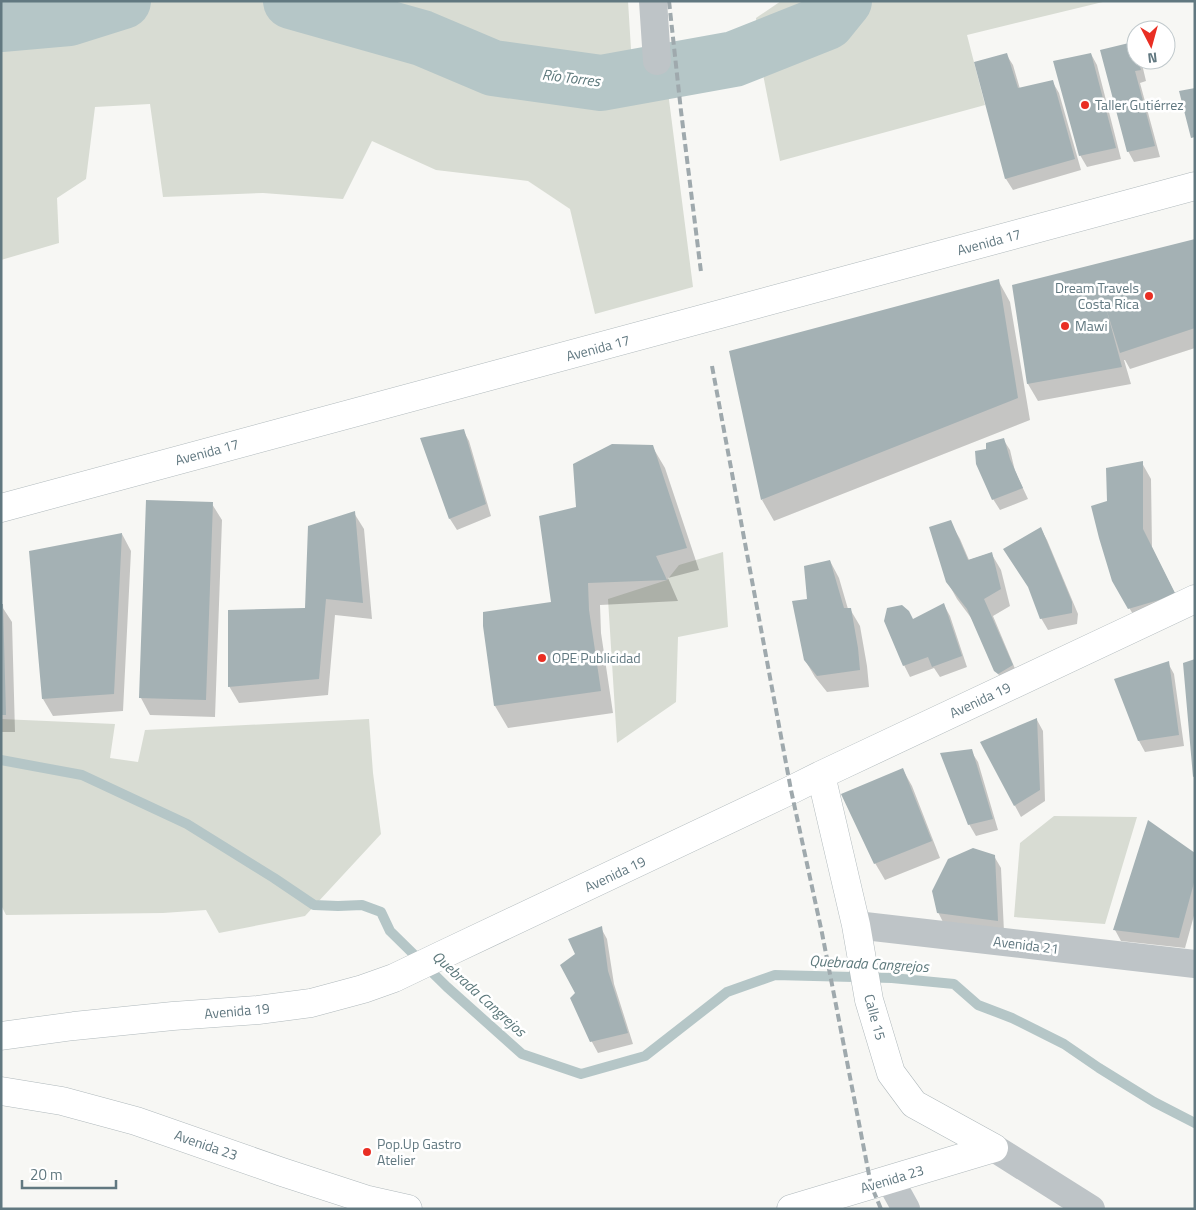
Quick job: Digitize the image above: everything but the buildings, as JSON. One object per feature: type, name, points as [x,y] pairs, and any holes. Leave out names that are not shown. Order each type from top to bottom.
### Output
[{"type":"street","points":[[653,1],[657,61]]},
{"type":"street","name":"Avenida 17","points":[[1,508],[1195,186]]},
{"type":"street","name":"Avenida 19","points":[[1,1036],[74,1026],[258,1010],[311,1002],[363,989],[394,978],[1195,599]]},
{"type":"street","name":"Calle 15","points":[[821,775],[857,928],[870,1000],[891,1073],[914,1104],[994,1148]]},
{"type":"street","name":"Avenida 21","points":[[857,928],[1195,964]]},
{"type":"street","name":"Avenida 23","points":[[1,1091],[62,1101],[136,1121],[282,1172],[358,1196],[408,1209]]},
{"type":"street","points":[[994,1148],[1091,1209]]},
{"type":"street","name":"Avenida 23","points":[[791,1209],[994,1148]]},
{"type":"street","points":[[890,1180],[906,1209]]},
{"type":"shaded area","points":[[1,1],[628,1],[634,98],[668,92],[693,287],[595,314],[570,209],[528,181],[436,170],[372,141],[343,199],[263,193],[163,197],[150,104],[95,107],[86,179],[57,198],[59,243],[1,260]]},
{"type":"shaded area","points":[[781,1],[1107,1],[967,35],[985,105],[780,161],[759,54],[756,18]]},
{"type":"shaded area","points":[[723,552],[728,627],[678,637],[676,702],[617,743],[608,599],[667,580],[679,565]]},
{"type":"shaded area","points":[[1,719],[115,724],[110,758],[138,762],[145,730],[369,719],[373,773],[381,834],[305,916],[219,933],[206,910],[163,913],[6,915],[1,905]]},
{"type":"shaded area","points":[[1054,816],[1137,817],[1105,924],[1014,917],[1020,843]]},
{"type":"waterway","name":"Río Torres","points":[[1,24],[69,18],[123,1]]},
{"type":"waterway","name":"Río Torres","points":[[291,1],[422,38],[493,68],[601,83],[734,59],[827,22],[844,1]]},
{"type":"waterway","name":"Quebrada Cangrejos","points":[[1,760],[82,775],[187,824],[314,905],[362,905],[381,912],[390,931],[447,987],[522,1054],[581,1074],[645,1056],[727,992],[775,975],[892,978],[954,984],[978,1005],[1012,1018],[1064,1044],[1154,1102],[1195,1123]]},
{"type":"railway","points":[[669,1],[701,272]]},
{"type":"railway","points":[[712,366],[791,790],[822,933],[871,1185],[881,1209]]},
{"type":"place","name":"Taller Gutiérrez","points":[[1085,105]]},
{"type":"place","name":"Dream Travels Costa Rica","points":[[1149,296]]},
{"type":"place","name":"Mawi","points":[[1065,326]]},
{"type":"place","name":"OPE Publicidad","points":[[542,658]]},
{"type":"place","name":"Pop.Up Gastro Atelier","points":[[367,1152]]}]
